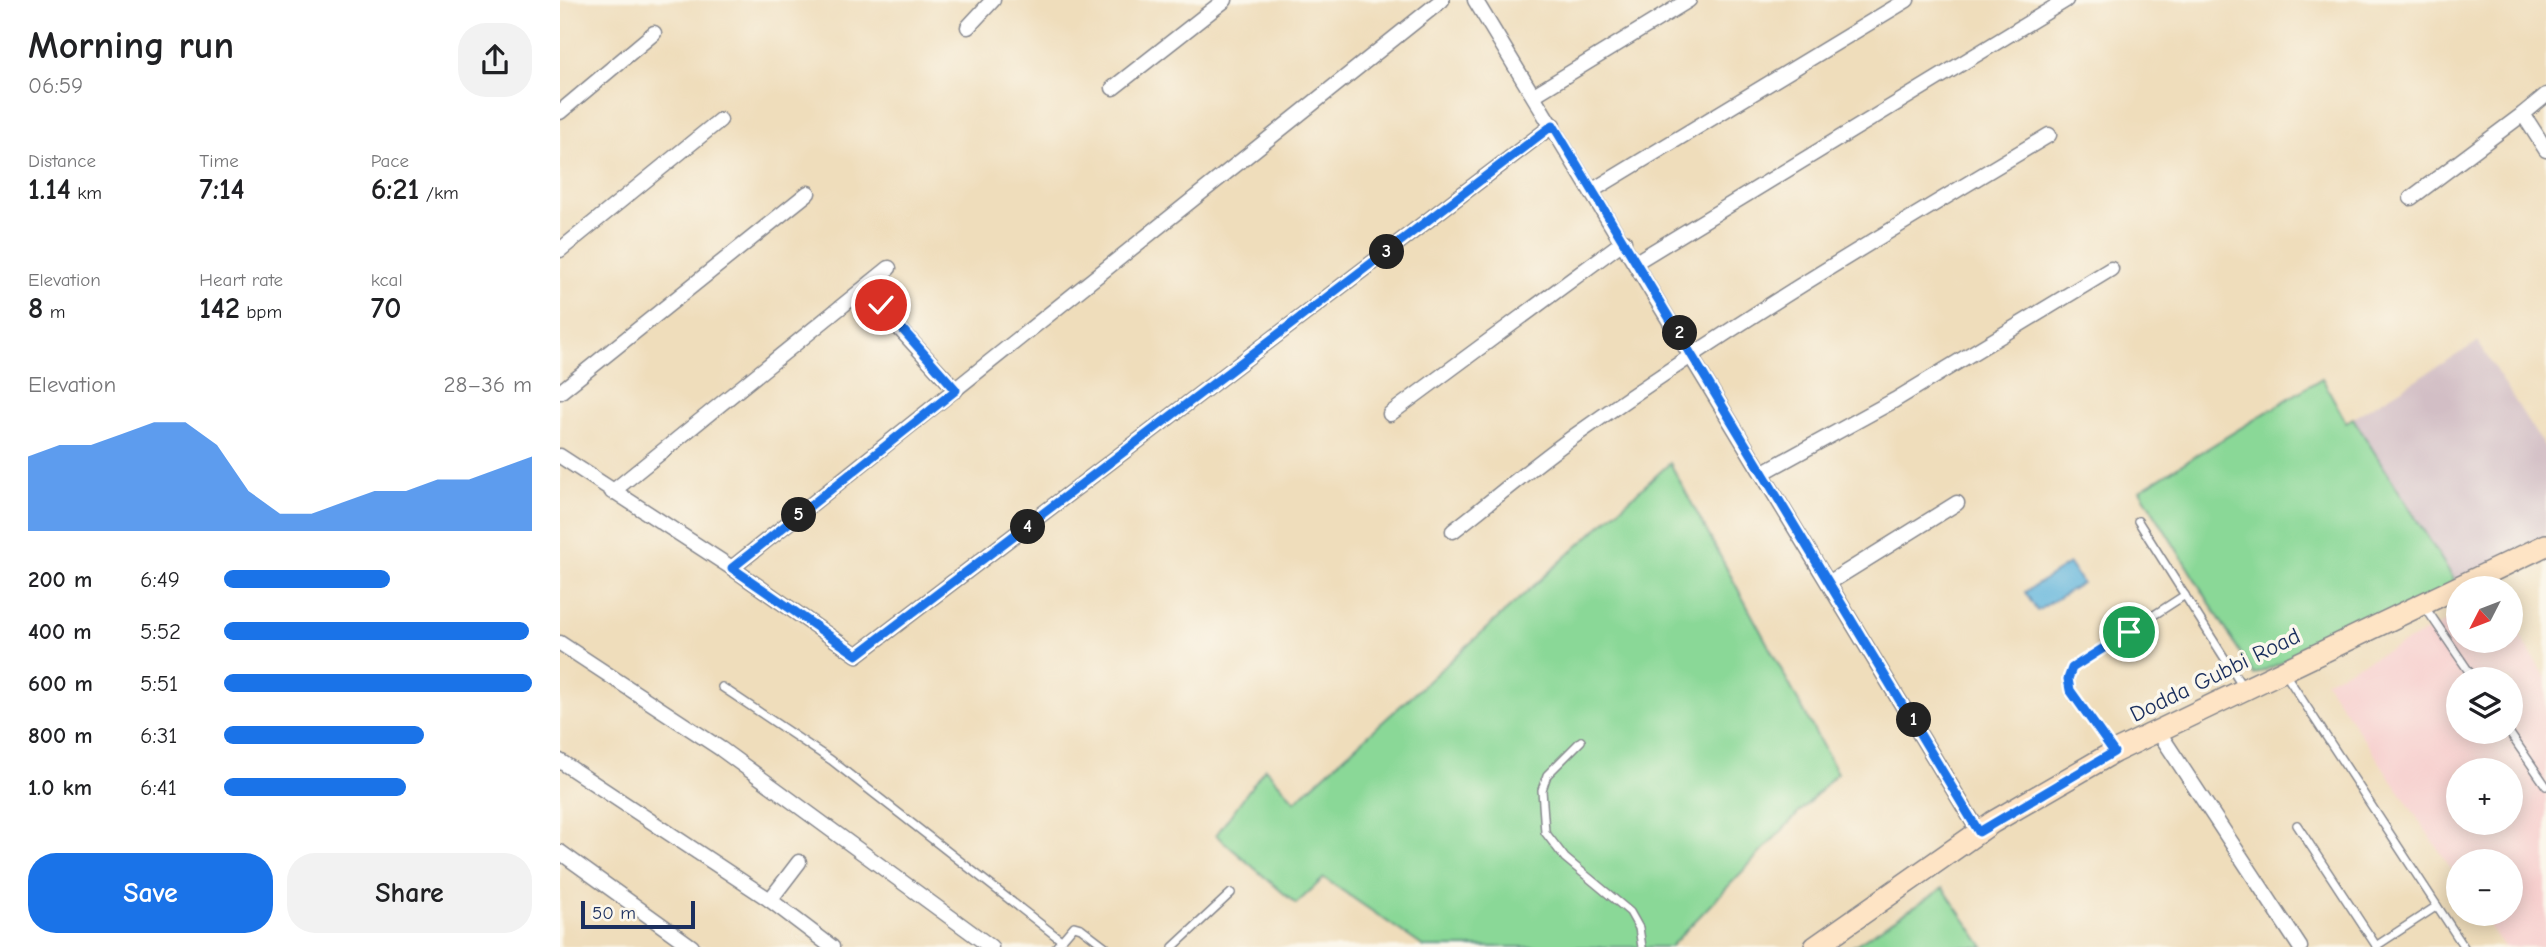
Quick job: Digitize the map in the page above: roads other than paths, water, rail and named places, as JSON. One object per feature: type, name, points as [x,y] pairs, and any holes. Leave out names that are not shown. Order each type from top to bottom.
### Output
[{"type":"main road","name":"Dodda Gubbi Road","points":[[1815,947],[1979,832],[2114,752],[2546,545]]},
{"type":"street","points":[[968,27],[993,0]]},
{"type":"street","points":[[1113,89],[1225,0]]},
{"type":"street","points":[[732,568],[1442,0]]},
{"type":"street","points":[[1475,0],[1693,355],[1979,832]]},
{"type":"street","points":[[1534,95],[1689,0]]},
{"type":"street","points":[[1593,190],[1908,0]]},
{"type":"street","points":[[1636,262],[2066,0]]},
{"type":"street","points":[[560,112],[654,33]]},
{"type":"street","points":[[2411,198],[2546,96]]},
{"type":"street","points":[[2523,114],[2546,150]]},
{"type":"street","points":[[560,250],[720,120]]},
{"type":"street","points":[[560,456],[732,568],[847,651],[857,655],[864,653],[1553,125]]},
{"type":"street","points":[[1453,531],[1581,431],[1693,355],[1878,237],[2049,135]]},
{"type":"street","points":[[560,392],[808,193]]},
{"type":"street","points":[[1390,414],[1624,242]]},
{"type":"street","points":[[612,492],[889,268]]},
{"type":"street","points":[[1763,472],[1895,400],[2111,269]]},
{"type":"street","points":[[871,283],[889,317],[956,390]]},
{"type":"street","points":[[1830,582],[1957,503]]},
{"type":"street","points":[[560,643],[721,749],[991,947]]},
{"type":"street","points":[[2158,731],[2300,947]]},
{"type":"street","points":[[560,761],[770,900],[832,947]]},
{"type":"street","points":[[560,852],[692,947]]},
{"type":"street","points":[[770,900],[799,862]]},
{"type":"lane","points":[[2138,521],[2245,690]]},
{"type":"lane","points":[[2114,752],[2070,690],[2068,679],[2072,668],[2185,596]]},
{"type":"lane","points":[[2423,604],[2465,667]]},
{"type":"lane","points":[[2284,671],[2464,947]]},
{"type":"lane","points":[[722,687],[831,760],[1061,940]]},
{"type":"lane","points":[[1581,741],[1547,775],[1542,790],[1545,832],[1565,858],[1630,912],[1639,928],[1642,947]]},
{"type":"lane","points":[[2517,744],[2546,786]]},
{"type":"lane","points":[[2297,825],[2377,946],[2437,906]]},
{"type":"lane","points":[[1172,947],[1231,893]]},
{"type":"lane","points":[[1056,947],[1074,926],[1081,928],[1106,947]]},
{"type":"water","points":[[2069,564],[2082,583],[2037,611],[2025,592]]}]
